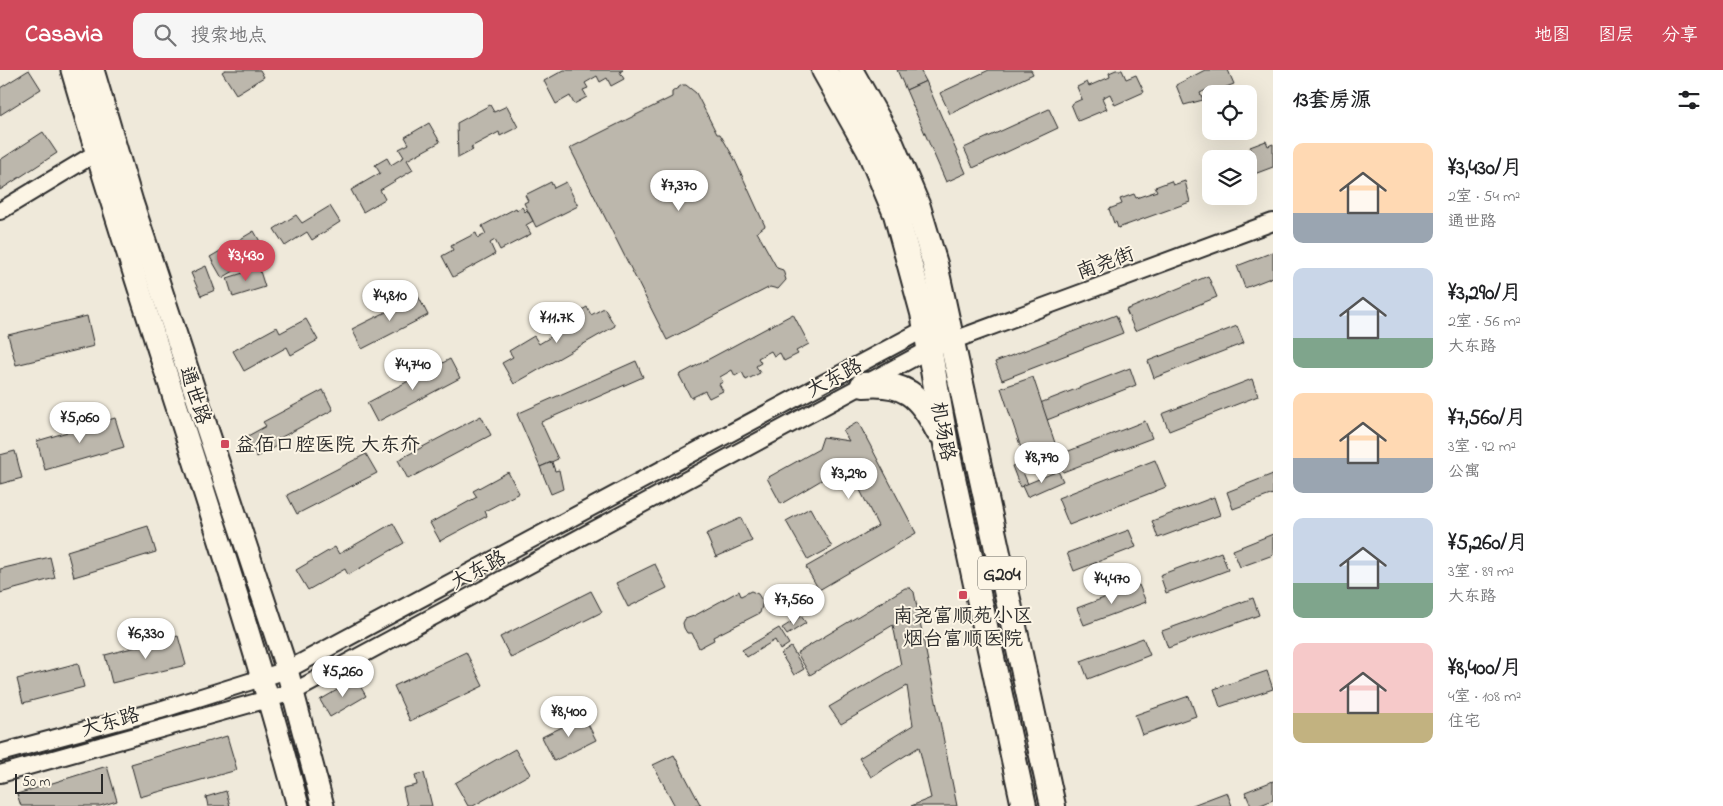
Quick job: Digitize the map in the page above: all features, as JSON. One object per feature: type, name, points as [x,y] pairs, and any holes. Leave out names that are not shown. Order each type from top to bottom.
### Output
[{"type":"highway","name":"机场路","points":[[824,70],[869,150],[896,214],[939,334],[947,450],[1024,806]]},
{"type":"highway","name":"机场路","points":[[850,70],[890,140],[918,207],[939,334],[1053,806]]},
{"type":"highway","points":[[863,385],[882,383],[898,387],[913,394],[933,422],[947,450]]},
{"type":"main road","name":"通世路","points":[[72,70],[96,153],[270,698],[298,806]]},
{"type":"main road","name":"通世路","points":[[93,70],[132,202],[287,670],[323,806]]},
{"type":"street","points":[[0,212],[96,153]]},
{"type":"street","name":"南尧街","points":[[939,334],[1273,222]]},
{"type":"street","name":"大东路","points":[[0,753],[160,710],[287,670],[939,334]]},
{"type":"street","name":"大东路","points":[[0,774],[293,692],[863,385],[939,334]]},
{"type":"building","points":[[29,70],[41,89],[0,115],[0,88]]},
{"type":"building","points":[[225,70],[260,70],[264,77],[236,94],[222,72]]},
{"type":"building","points":[[564,70],[623,70],[620,72],[624,79],[611,86],[607,78],[600,82],[597,76],[585,83],[588,88],[583,90],[587,97],[574,104],[570,96],[556,104],[544,81]]},
{"type":"building","points":[[897,70],[920,70],[926,81],[906,90]]},
{"type":"building","points":[[989,70],[1031,70],[1033,74],[950,114],[940,93]]},
{"type":"building","points":[[1122,70],[1126,79],[1136,75],[1144,92],[1115,105],[1110,94],[1102,98],[1107,109],[1078,121],[1071,104],[1082,99],[1077,87],[1087,82],[1089,86],[1110,77],[1109,73]]},
{"type":"building","points":[[1205,70],[1228,70],[1234,84],[1202,85],[1202,92],[1200,93],[1202,100],[1184,105],[1176,85]]},
{"type":"building","points":[[926,81],[966,173],[946,182],[906,90]]},
{"type":"building","points":[[682,85],[686,85],[696,93],[717,134],[720,134],[734,158],[765,226],[757,232],[777,268],[783,270],[786,280],[778,289],[770,287],[667,340],[570,148],[672,97],[672,92]]},
{"type":"building","points":[[490,105],[494,112],[507,106],[518,127],[500,136],[499,132],[471,147],[473,150],[458,158],[457,123]]},
{"type":"building","points":[[1049,109],[1058,128],[973,168],[964,148]]},
{"type":"building","points":[[429,123],[440,142],[407,160],[413,170],[380,190],[385,199],[363,212],[351,190],[380,173],[375,165],[387,158],[391,165],[404,157],[399,149],[409,144],[405,137]]},
{"type":"building","points":[[43,132],[57,153],[0,190],[0,160]]},
{"type":"building","points":[[1266,141],[1268,146],[1273,144],[1273,167],[1257,173],[1257,150],[1252,150],[1250,147]]},
{"type":"building","points":[[1171,181],[1173,185],[1185,181],[1190,202],[1118,228],[1109,209],[1122,204],[1120,199],[1134,194],[1136,198],[1157,191],[1155,187]]},
{"type":"building","points":[[551,182],[554,188],[566,182],[578,206],[536,227],[524,203],[528,201],[525,195]]},
{"type":"building","points":[[330,206],[340,222],[312,240],[307,232],[285,246],[274,229],[296,215],[302,223]]},
{"type":"building","points":[[522,207],[525,212],[527,210],[533,221],[526,225],[531,234],[500,250],[495,240],[490,243],[495,254],[453,277],[442,256],[453,250],[451,246],[476,233],[478,238],[486,234],[482,226],[516,208],[517,210]]},
{"type":"building","points":[[254,231],[266,252],[222,278],[210,257]]},
{"type":"building","points":[[1273,252],[1273,277],[1245,288],[1237,266]]},
{"type":"building","points":[[206,266],[215,290],[201,296],[191,273]]},
{"type":"building","points":[[259,268],[265,287],[233,297],[227,278]]},
{"type":"building","points":[[1208,276],[1217,297],[1135,331],[1126,310]]},
{"type":"building","points":[[418,296],[428,315],[362,349],[352,329]]},
{"type":"building","points":[[587,307],[591,315],[604,308],[615,326],[514,384],[502,363],[513,357],[509,351],[534,336],[539,344],[564,329],[561,322]]},
{"type":"building","points":[[793,314],[809,344],[796,351],[798,354],[784,361],[780,353],[774,356],[771,351],[758,358],[761,363],[756,366],[760,373],[746,380],[742,372],[735,376],[732,370],[720,377],[723,382],[719,384],[723,391],[709,398],[705,391],[691,398],[679,375]]},
{"type":"building","points":[[1116,315],[1123,333],[1002,380],[995,362]]},
{"type":"building","points":[[87,316],[94,346],[16,365],[8,335]]},
{"type":"building","points":[[306,319],[318,340],[291,355],[287,347],[244,371],[233,351],[277,327],[280,333]]},
{"type":"building","points":[[1237,326],[1244,343],[1154,378],[1148,361]]},
{"type":"building","points":[[450,359],[460,378],[377,422],[367,403]]},
{"type":"building","points":[[636,361],[643,377],[541,422],[558,459],[540,467],[517,414]]},
{"type":"building","points":[[1130,368],[1136,385],[1047,420],[1040,403]]},
{"type":"building","points":[[1033,377],[1057,449],[1025,460],[1001,388]]},
{"type":"building","points":[[1252,379],[1258,396],[1169,431],[1162,414]]},
{"type":"building","points":[[323,390],[333,410],[276,440],[278,445],[257,457],[246,437],[266,426],[263,422]]},
{"type":"building","points":[[481,416],[491,435],[408,479],[398,460]]},
{"type":"building","points":[[115,418],[124,447],[45,470],[37,441]]},
{"type":"building","points":[[1145,421],[1152,438],[1063,472],[1056,456]]},
{"type":"building","points":[[858,422],[916,533],[819,590],[806,567],[878,526],[854,478],[839,489],[830,475],[781,504],[767,478],[819,449],[823,437],[849,441],[843,431]]},
{"type":"building","points":[[15,451],[22,478],[0,484],[0,455]]},
{"type":"building","points":[[366,454],[377,473],[297,514],[287,495]]},
{"type":"building","points":[[1155,460],[1166,487],[1069,525],[1058,498]]},
{"type":"building","points":[[552,462],[555,471],[559,470],[563,489],[551,494],[540,467]]},
{"type":"building","points":[[1019,463],[1028,484],[1020,487],[1012,466]]},
{"type":"building","points":[[1058,471],[1063,481],[1027,497],[1022,486]]},
{"type":"building","points":[[508,472],[519,493],[485,511],[487,516],[440,541],[430,523],[477,497],[473,491]]},
{"type":"building","points":[[1273,474],[1273,494],[1233,509],[1227,492]]},
{"type":"building","points":[[1214,497],[1220,515],[1158,538],[1152,521]]},
{"type":"building","points":[[810,508],[832,547],[808,560],[786,521]]},
{"type":"building","points":[[741,518],[752,541],[716,557],[706,534]]},
{"type":"building","points":[[393,523],[404,543],[348,575],[345,569],[308,590],[296,570],[335,547],[339,554]]},
{"type":"building","points":[[148,526],[156,552],[74,577],[67,551]]},
{"type":"building","points":[[1129,530],[1136,547],[1074,571],[1067,553]]},
{"type":"building","points":[[1273,534],[1273,555],[1240,567],[1233,550]]},
{"type":"building","points":[[1221,552],[1228,570],[1166,593],[1160,575]]},
{"type":"building","points":[[50,557],[55,578],[0,593],[0,569]]},
{"type":"building","points":[[655,564],[667,588],[628,607],[616,583]]},
{"type":"building","points":[[1139,585],[1146,602],[1084,625],[1077,608]]},
{"type":"building","points":[[905,588],[910,588],[914,592],[957,806],[911,806],[931,798],[919,747],[871,777],[859,758],[913,725],[907,686],[841,724],[829,707],[901,665],[893,625],[810,675],[797,653]]},
{"type":"building","points":[[591,591],[602,612],[511,658],[500,637]]},
{"type":"building","points":[[739,591],[741,596],[751,591],[758,594],[763,602],[760,613],[713,637],[714,640],[699,648],[692,633],[687,633],[684,628],[683,623],[685,619]]},
{"type":"building","points":[[1253,598],[1259,615],[1168,648],[1162,631]]},
{"type":"building","points":[[801,616],[806,623],[787,635],[782,628]]},
{"type":"building","points":[[779,628],[789,644],[780,650],[775,640],[747,657],[742,650]]},
{"type":"building","points":[[178,636],[186,665],[112,683],[105,655]]},
{"type":"building","points":[[1143,638],[1150,655],[1088,679],[1081,661]]},
{"type":"building","points":[[791,647],[804,669],[794,675],[781,654]]},
{"type":"building","points":[[466,652],[483,686],[410,721],[394,686]]},
{"type":"building","points":[[78,663],[84,687],[23,703],[17,679]]},
{"type":"building","points":[[1267,671],[1273,689],[1220,707],[1214,689]]},
{"type":"building","points":[[356,679],[366,696],[330,717],[320,700]]},
{"type":"building","points":[[1189,696],[1196,716],[1142,735],[1135,715]]},
{"type":"building","points":[[584,716],[596,740],[554,761],[542,737]]},
{"type":"building","points":[[227,736],[237,770],[140,797],[131,764]]},
{"type":"building","points":[[515,749],[530,774],[473,806],[468,806],[455,783]]},
{"type":"building","points":[[674,755],[701,806],[675,806],[653,765]]},
{"type":"building","points":[[107,766],[117,801],[100,806],[21,806],[17,794]]},
{"type":"building","points":[[424,773],[432,806],[407,806],[403,788],[417,785],[415,775]]},
{"type":"building","points":[[1273,781],[1273,800],[1258,806],[1251,806],[1245,792]]},
{"type":"building","points":[[226,791],[230,806],[208,806],[206,797]]},
{"type":"building","points":[[1227,792],[1232,806],[1190,806]]},
{"type":"place","name":"益佰口腔医院 大东夼","points":[[225,444]]},
{"type":"place","name":"南尧富顺苑小区 烟台富顺医院","points":[[963,595]]}]
